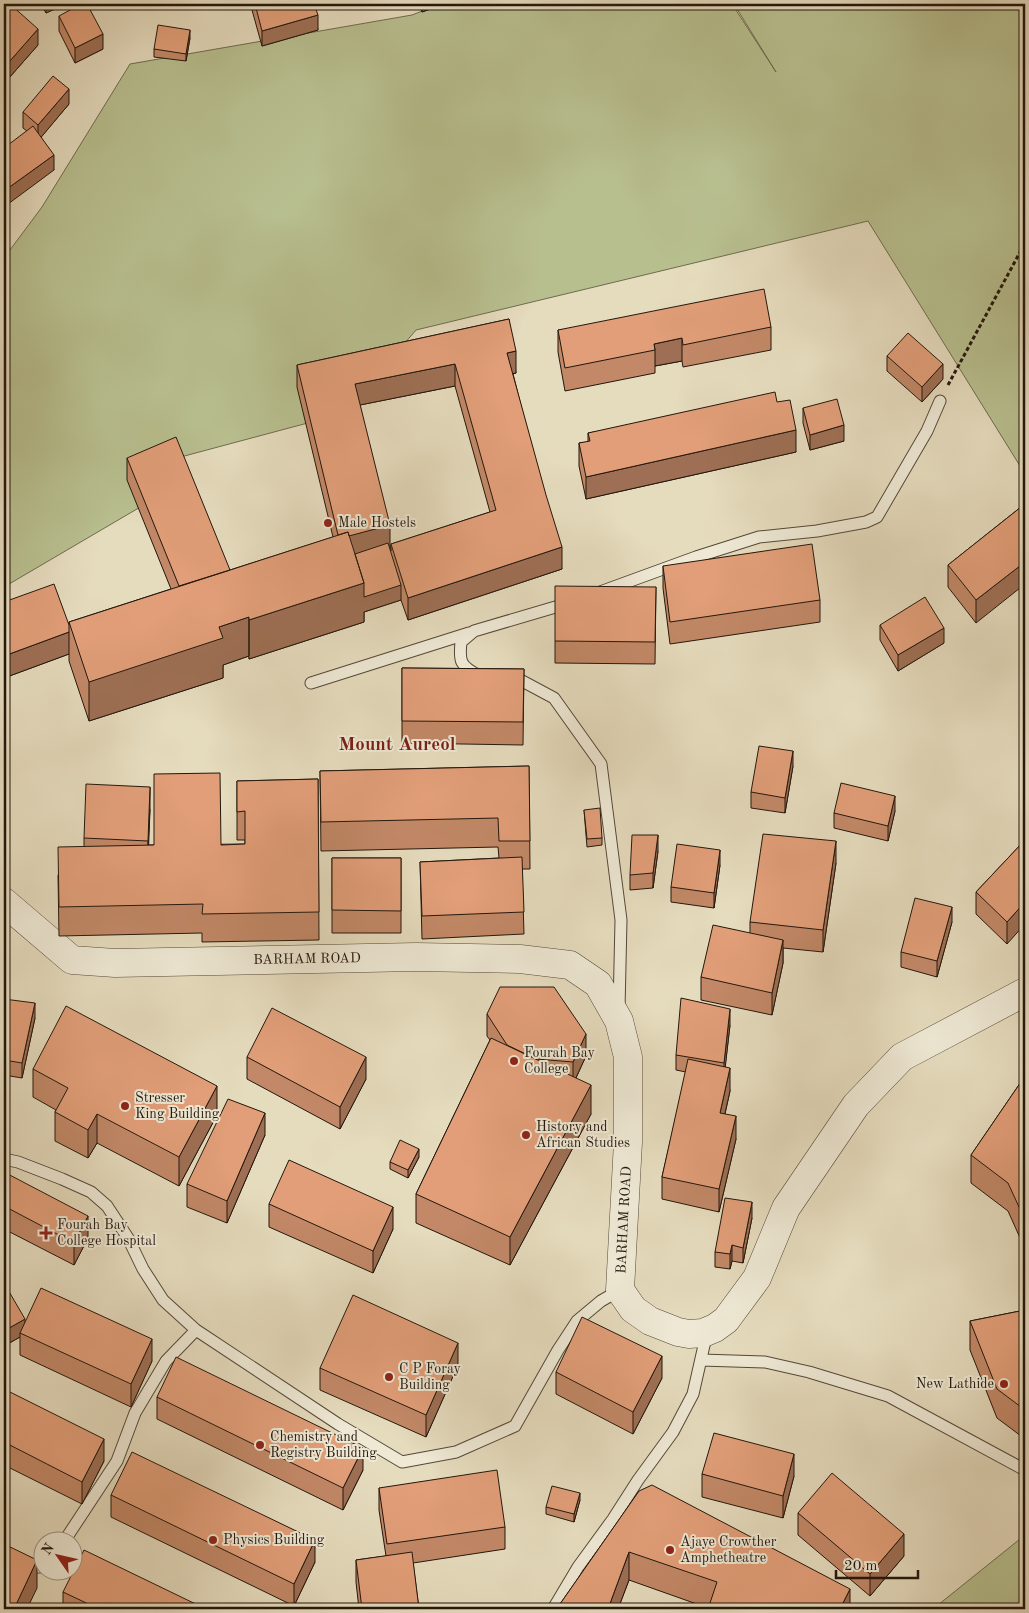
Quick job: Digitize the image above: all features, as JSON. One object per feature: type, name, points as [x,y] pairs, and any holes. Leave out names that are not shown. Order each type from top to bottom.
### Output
[{"type":"street","name":"BARHAM ROAD","points":[[4,902],[72,960],[115,962],[416,957],[520,959],[570,965],[598,984],[619,1021],[628,1057],[628,1142],[620,1290],[633,1309],[650,1321],[678,1332],[689,1334],[703,1333]]},
{"type":"street","points":[[703,1333],[715,1328],[726,1320],[757,1278],[786,1208],[856,1105],[902,1057],[1025,992]]},
{"type":"lane","points":[[311,683],[581,598],[696,557],[759,537],[817,531],[866,522],[877,517],[927,431],[940,401]]},
{"type":"lane","points":[[474,631],[461,642],[459,657],[465,669],[481,677],[511,674],[554,698],[601,764],[621,920],[619,1021]]},
{"type":"lane","points":[[4,1159],[18,1162],[90,1192],[107,1206],[128,1238],[143,1269],[163,1300],[196,1330],[338,1424],[402,1462],[456,1452],[515,1426],[558,1350],[577,1321],[601,1301],[620,1290]]},
{"type":"lane","points":[[72,1530],[117,1461],[135,1413],[166,1361],[196,1330]]},
{"type":"lane","points":[[553,1609],[578,1567],[673,1432],[693,1394],[705,1341],[703,1333]]},
{"type":"lane","points":[[701,1360],[765,1362],[809,1372],[888,1396],[1025,1470]]},
{"type":"lane","points":[[4,1552],[32,1566]]},
{"type":"path","points":[[940,401],[1025,243]]},
{"type":"green space","points":[[440,4],[732,4],[776,72],[734,4],[1025,4],[1025,474],[868,221],[416,330],[345,413],[147,466],[154,499],[4,587],[4,258],[42,207],[130,64],[412,15]]},
{"type":"green space","points":[[1025,1535],[1025,1609],[933,1609]]},
{"type":"building","points":[[4,4],[10,4],[38,29],[9,62],[4,58]]},
{"type":"building","points":[[81,4],[87,4],[103,34],[75,48],[59,16]]},
{"type":"building","points":[[255,4],[314,4],[318,15],[262,31]]},
{"type":"building","points":[[158,25],[190,30],[186,54],[154,49]]},
{"type":"building","points":[[53,76],[69,89],[38,125],[23,112]]},
{"type":"building","points":[[33,126],[54,155],[4,191],[4,148]]},
{"type":"building","points":[[764,289],[771,327],[683,345],[682,338],[654,344],[655,350],[565,368],[558,330]]},
{"type":"building","points":[[509,319],[516,351],[507,353],[562,547],[408,598],[391,544],[496,510],[455,364],[355,384],[390,525],[349,536],[348,532],[338,535],[297,365]]},
{"type":"building","points":[[908,333],[943,364],[922,387],[887,356]]},
{"type":"building","points":[[775,392],[777,402],[790,400],[796,430],[586,477],[579,443],[590,441],[588,433]]},
{"type":"building","points":[[837,399],[844,425],[810,435],[803,408]]},
{"type":"building","points":[[176,437],[230,570],[179,586],[127,458]]},
{"type":"building","points":[[1021,507],[1025,513],[1025,562],[976,600],[948,565]]},
{"type":"building","points":[[348,532],[364,583],[249,620],[249,617],[219,627],[223,638],[89,682],[69,622]]},
{"type":"building","points":[[388,543],[401,585],[364,597],[364,583],[355,554]]},
{"type":"building","points":[[812,544],[820,600],[670,622],[663,566]]},
{"type":"building","points":[[54,584],[69,625],[69,632],[4,656],[4,602]]},
{"type":"building","points":[[555,586],[656,587],[655,642],[555,641]]},
{"type":"building","points":[[925,597],[944,628],[898,655],[880,625]]},
{"type":"building","points":[[402,668],[524,669],[523,722],[402,721]]},
{"type":"building","points":[[759,746],[793,751],[785,798],[751,792]]},
{"type":"building","points":[[529,766],[530,841],[499,841],[498,818],[321,822],[320,771]]},
{"type":"building","points":[[220,773],[221,845],[245,844],[245,811],[237,812],[237,781],[318,779],[319,912],[202,914],[203,904],[59,907],[58,847],[154,845],[154,774]]},
{"type":"building","points":[[841,783],[895,796],[888,826],[834,813]]},
{"type":"building","points":[[86,784],[150,787],[148,841],[84,838]]},
{"type":"building","points":[[600,808],[602,838],[587,839],[584,810]]},
{"type":"building","points":[[763,834],[836,841],[823,930],[750,922]]},
{"type":"building","points":[[632,835],[658,835],[653,873],[630,875]]},
{"type":"building","points":[[1025,840],[1025,902],[1007,922],[976,892]]},
{"type":"building","points":[[677,844],[720,850],[714,893],[671,887]]},
{"type":"building","points":[[522,857],[524,912],[422,916],[420,862]]},
{"type":"building","points":[[332,858],[401,858],[401,911],[332,910]]},
{"type":"building","points":[[915,898],[952,907],[937,961],[901,952]]},
{"type":"building","points":[[713,925],[783,940],[772,993],[701,977]]},
{"type":"building","points":[[500,987],[554,987],[586,1034],[573,1062],[536,1059],[507,1045],[487,1014]]},
{"type":"building","points":[[681,998],[730,1009],[724,1063],[676,1055]]},
{"type":"building","points":[[4,999],[35,1003],[22,1063],[4,1060]]},
{"type":"building","name":"Stresser King Building","points":[[66,1006],[217,1086],[179,1157],[97,1114],[88,1130],[55,1112],[68,1088],[33,1069]]},
{"type":"building","points":[[272,1008],[366,1057],[340,1107],[247,1057]]},
{"type":"building","points":[[491,1038],[591,1085],[510,1237],[416,1194]]},
{"type":"building","points":[[688,1059],[730,1068],[720,1113],[736,1116],[719,1189],[662,1177]]},
{"type":"building","points":[[1025,1076],[1025,1220],[1008,1183],[971,1155]]},
{"type":"building","points":[[228,1099],[265,1113],[227,1201],[187,1184]]},
{"type":"building","points":[[400,1140],[419,1149],[408,1170],[390,1162]]},
{"type":"building","points":[[289,1160],[393,1207],[373,1251],[269,1204]]},
{"type":"building","points":[[4,1172],[88,1216],[74,1243],[4,1206]]},
{"type":"building","points":[[725,1198],[752,1202],[743,1248],[732,1245],[730,1254],[715,1252]]},
{"type":"building","points":[[4,1283],[25,1319],[4,1331]]},
{"type":"building","points":[[41,1288],[152,1339],[131,1384],[20,1333]]},
{"type":"building","name":"C P Foray Building","points":[[353,1295],[458,1343],[426,1415],[320,1368]]},
{"type":"building","points":[[1025,1310],[1025,1410],[997,1389],[970,1321]]},
{"type":"building","points":[[582,1317],[662,1356],[633,1412],[556,1372]]},
{"type":"building","points":[[176,1357],[363,1448],[343,1488],[157,1397]]},
{"type":"building","points":[[4,1389],[104,1439],[82,1482],[4,1442]]},
{"type":"building","points":[[714,1433],[794,1454],[783,1496],[702,1474]]},
{"type":"building","points":[[132,1452],[315,1540],[294,1584],[111,1495]]},
{"type":"building","points":[[497,1470],[505,1527],[387,1544],[379,1488]]},
{"type":"building","points":[[832,1473],[904,1534],[870,1574],[798,1513]]},
{"type":"building","points":[[652,1485],[850,1589],[840,1609],[708,1609],[717,1582],[629,1552],[608,1609],[561,1609],[560,1604],[639,1491]]},
{"type":"building","points":[[552,1486],[580,1493],[574,1514],[546,1507]]},
{"type":"building","points":[[4,1544],[32,1558],[32,1571],[14,1609],[4,1609]]},
{"type":"building","points":[[84,1550],[206,1609],[99,1609],[63,1592],[69,1580],[82,1580],[82,1554]]},
{"type":"building","points":[[412,1552],[419,1609],[362,1609],[356,1560]]},
{"type":"place","name":"Male Hostels","points":[[328,523]]},
{"type":"place","name":"Fourah Bay College","points":[[514,1061]]},
{"type":"place","name":"Stresser King Building","points":[[125,1106]]},
{"type":"place","name":"History and African Studies","points":[[526,1135]]},
{"type":"place","name":"Fourah Bay College Hospital","points":[[46,1233]]},
{"type":"place","name":"C P Foray Building","points":[[389,1377]]},
{"type":"place","name":"New Lathide","points":[[1004,1384]]},
{"type":"place","name":"Chemistry and Registry Building","points":[[260,1445]]},
{"type":"place","name":"Physics Building","points":[[213,1540]]},
{"type":"place","name":"Ajaye Crowther Amphetheatre","points":[[670,1550]]},
{"type":"district","name":"Mount Aureol","points":[[397,745]]}]
